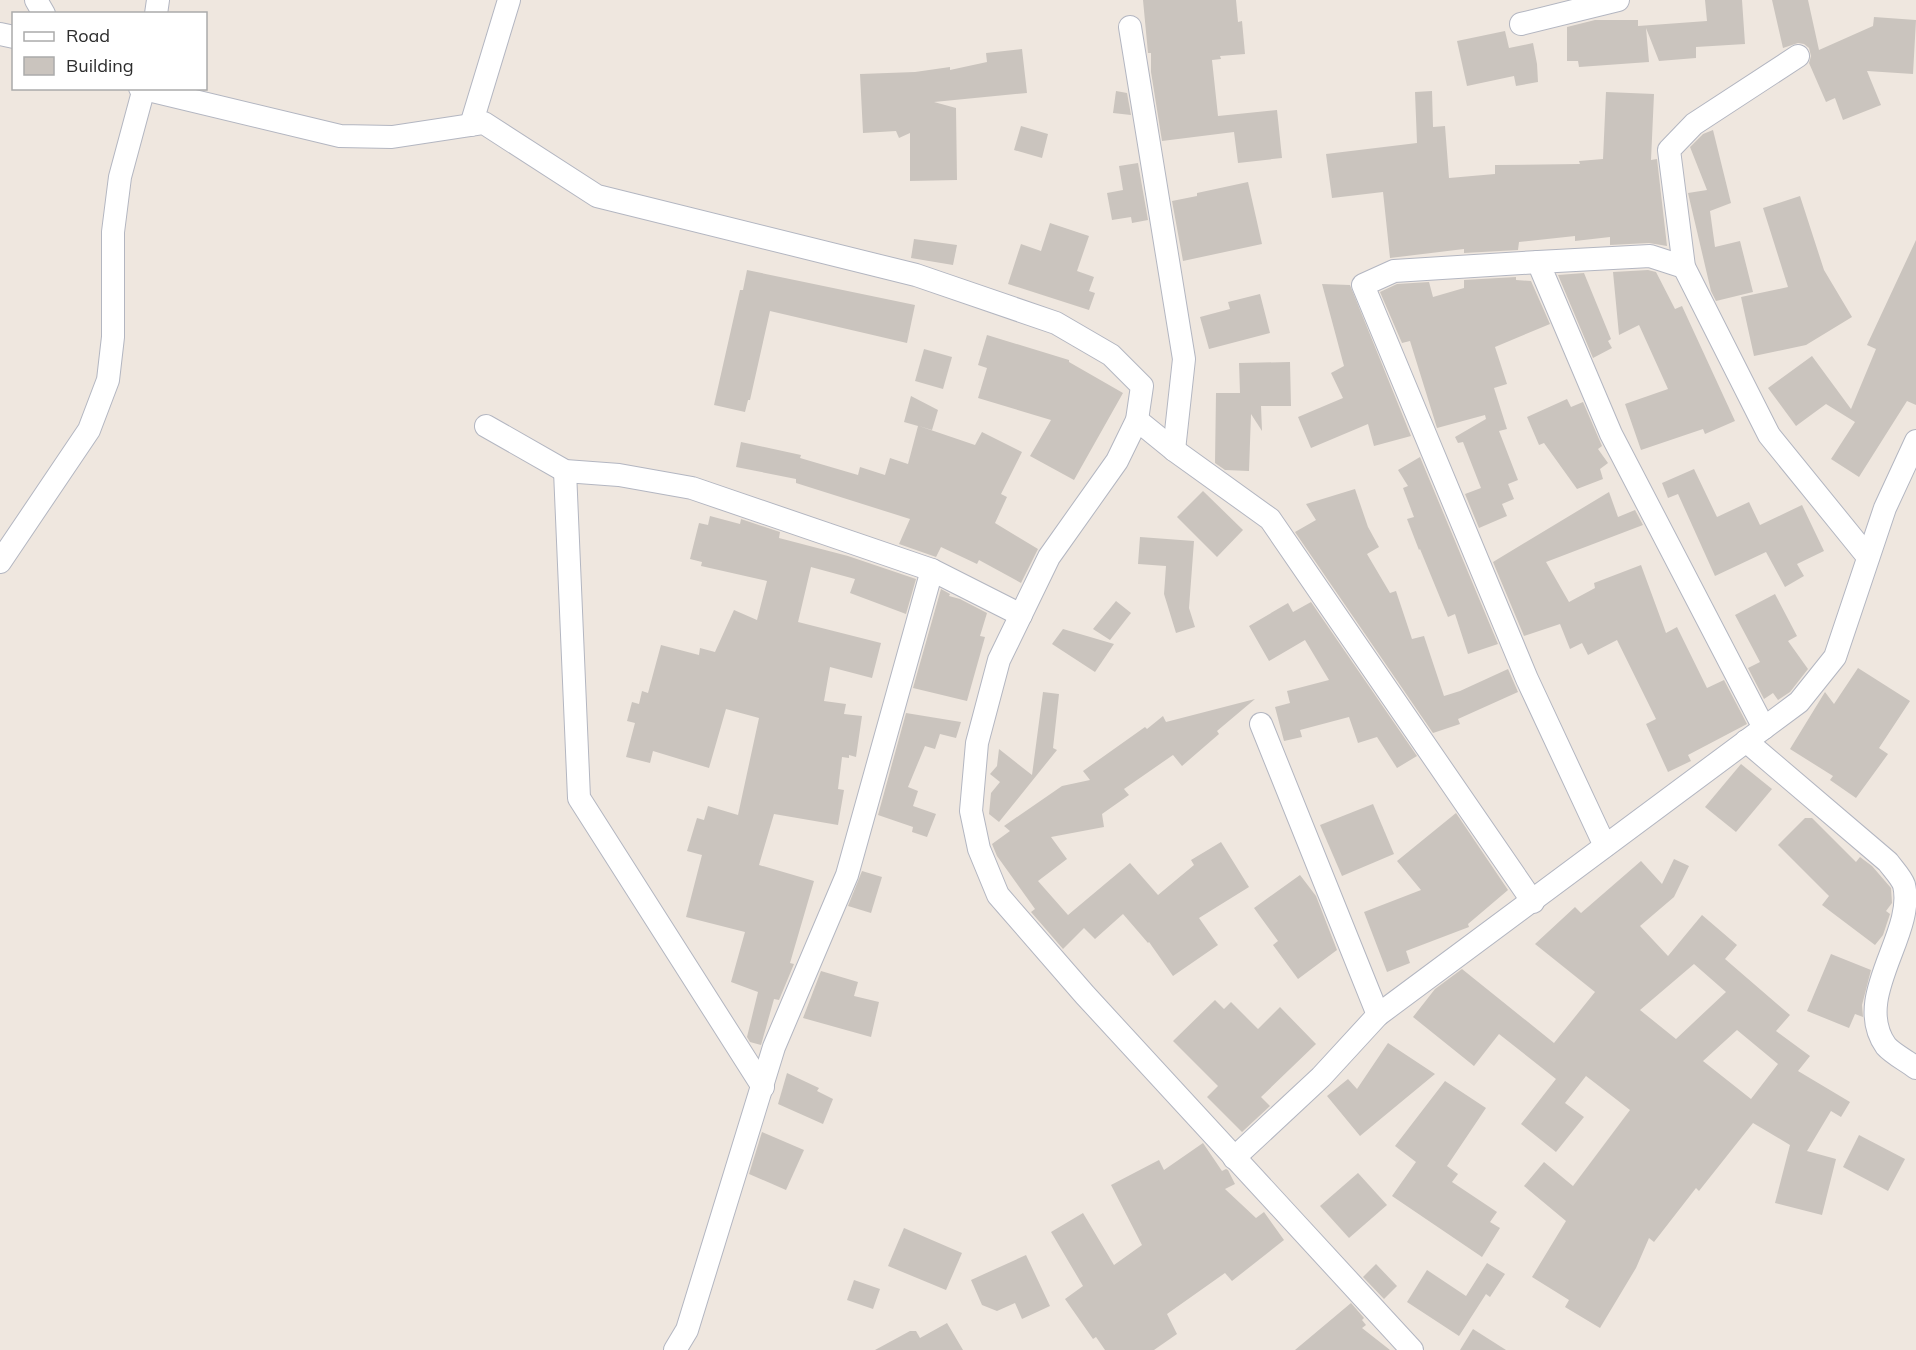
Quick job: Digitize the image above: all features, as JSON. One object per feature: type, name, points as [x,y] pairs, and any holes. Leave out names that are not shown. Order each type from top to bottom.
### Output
[{"type":"street","points":[[471,125],[509,0]]},
{"type":"street","points":[[1521,24],[1618,0]]},
{"type":"street","points":[[1130,27],[1184,359],[1174,450]]},
{"type":"street","points":[[1798,56],[1694,124],[1669,150],[1684,267],[1769,435],[1868,557]]},
{"type":"street","points":[[0,562],[89,430],[108,380],[113,337],[113,232],[120,177],[142,90]]},
{"type":"street","points":[[146,90],[340,136],[392,136],[484,123],[597,196],[916,275],[1056,323],[1111,355],[1142,386],[1137,420],[1117,460],[1049,557],[999,660],[977,743],[971,811],[979,849],[998,895],[1085,995],[1412,1350]]},
{"type":"street","points":[[1605,846],[1527,680],[1363,285],[1394,271],[1538,262],[1650,256],[1684,267]]},
{"type":"street","points":[[1538,262],[1611,434],[1755,735],[1888,862],[1904,885],[1906,913],[1877,999],[1877,1028],[1887,1047],[1916,1068]]},
{"type":"street","points":[[1137,420],[1174,450],[1270,519],[1533,902]]},
{"type":"street","points":[[486,426],[565,471],[619,475],[692,488],[932,570],[1021,615]]},
{"type":"street","points":[[1234,1158],[1321,1077],[1378,1016],[1799,702],[1835,657],[1885,508],[1916,441]]},
{"type":"street","points":[[565,471],[579,798],[762,1087]]},
{"type":"street","points":[[675,1350],[687,1330],[774,1047],[847,875],[932,570]]},
{"type":"street","points":[[1262,724],[1378,1016]]},
{"type":"building","points":[[1143,0],[1236,0],[1238,22],[1242,21],[1245,54],[1220,56],[1221,59],[1212,60],[1218,116],[1277,110],[1282,158],[1238,163],[1234,132],[1162,141],[1151,72],[1151,53],[1148,53]]},
{"type":"building","points":[[1705,0],[1742,0],[1745,44],[1696,47],[1696,58],[1659,61],[1646,28],[1649,62],[1579,67],[1578,61],[1567,61],[1567,27],[1595,20],[1638,20],[1638,26],[1707,21]]},
{"type":"building","points":[[1772,0],[1808,0],[1819,50],[1873,26],[1874,17],[1916,20],[1913,74],[1867,71],[1881,105],[1843,120],[1835,98],[1826,102],[1809,63],[1811,56],[1809,48],[1798,43],[1783,48]]},
{"type":"building","points":[[1505,31],[1509,48],[1533,43],[1538,82],[1516,86],[1514,76],[1467,86],[1457,41]]},
{"type":"building","points":[[1022,49],[1027,93],[934,102],[956,108],[957,180],[910,181],[910,133],[899,138],[896,131],[863,133],[860,74],[915,72],[950,67],[950,70],[987,62],[986,53]]},
{"type":"building","points":[[1116,91],[1127,93],[1131,115],[1113,113]]},
{"type":"building","points":[[1432,91],[1433,127],[1445,126],[1449,178],[1495,174],[1495,165],[1580,164],[1579,161],[1603,159],[1606,92],[1654,94],[1651,160],[1657,159],[1667,246],[1649,243],[1610,245],[1610,237],[1575,241],[1575,236],[1519,242],[1518,250],[1464,253],[1464,249],[1390,258],[1383,192],[1332,198],[1326,154],[1417,143],[1415,92]]},
{"type":"building","points":[[1021,126],[1048,134],[1042,158],[1014,150]]},
{"type":"building","points":[[1713,130],[1731,203],[1710,211],[1715,247],[1740,241],[1753,292],[1716,301],[1711,291],[1688,193],[1707,190],[1690,147],[1703,134]]},
{"type":"building","points":[[1138,163],[1148,220],[1132,223],[1131,217],[1112,220],[1107,193],[1123,190],[1119,166]]},
{"type":"building","points":[[1248,182],[1262,244],[1183,261],[1172,201]]},
{"type":"building","points":[[1800,196],[1824,270],[1852,317],[1806,345],[1754,356],[1741,297],[1788,287],[1763,208]]},
{"type":"building","points":[[1050,223],[1089,236],[1077,271],[1094,277],[1089,291],[1095,293],[1089,310],[1008,284],[1021,244],[1041,251]]},
{"type":"building","points":[[914,239],[957,245],[953,265],[911,258]]},
{"type":"building","points":[[1916,240],[1916,405],[1907,401],[1859,477],[1831,459],[1855,422],[1826,404],[1796,426],[1768,388],[1812,356],[1851,409],[1876,349],[1867,345]]},
{"type":"building","points":[[747,270],[915,305],[907,343],[770,311],[750,400],[748,400],[745,412],[714,405],[740,290],[743,290]]},
{"type":"building","points":[[1648,270],[1656,272],[1675,309],[1682,306],[1735,421],[1705,434],[1703,429],[1641,450],[1625,404],[1668,389],[1639,325],[1619,335],[1613,272]]},
{"type":"building","points":[[1584,273],[1611,339],[1608,341],[1612,348],[1593,358],[1558,275]]},
{"type":"building","points":[[1516,277],[1516,280],[1531,281],[1550,324],[1495,347],[1507,384],[1494,388],[1507,429],[1499,431],[1518,480],[1508,484],[1514,499],[1502,504],[1507,516],[1479,528],[1465,494],[1481,488],[1463,442],[1458,443],[1455,437],[1486,419],[1485,415],[1437,428],[1410,341],[1402,343],[1380,292],[1397,284],[1429,282],[1433,297],[1464,288],[1464,280]]},
{"type":"building","points":[[1322,284],[1350,285],[1411,436],[1374,446],[1368,424],[1311,448],[1298,417],[1343,398],[1331,373],[1344,366]]},
{"type":"building","points":[[1260,294],[1270,333],[1209,349],[1200,317],[1230,309],[1228,302]]},
{"type":"building","points":[[987,335],[1069,360],[1123,393],[1074,480],[1030,456],[1051,420],[978,398],[987,368],[978,365]]},
{"type":"building","points":[[924,349],[952,357],[943,389],[915,381]]},
{"type":"building","points":[[1290,362],[1291,406],[1261,406],[1262,431],[1251,414],[1249,471],[1225,470],[1215,463],[1216,393],[1240,393],[1239,363]]},
{"type":"building","points":[[911,396],[938,410],[932,430],[919,426],[975,445],[982,432],[1022,452],[1001,494],[1007,497],[995,523],[1038,549],[1021,583],[979,560],[977,564],[941,547],[936,557],[899,544],[910,519],[796,483],[796,479],[736,467],[741,442],[801,455],[800,458],[858,475],[860,467],[885,475],[890,458],[908,464],[918,426],[904,422]]},
{"type":"building","points":[[1567,399],[1571,407],[1583,402],[1602,446],[1598,449],[1608,463],[1600,469],[1603,479],[1577,489],[1544,443],[1539,445],[1527,417]]},
{"type":"building","points":[[1420,457],[1498,644],[1468,654],[1455,614],[1448,617],[1407,519],[1414,517],[1403,488],[1408,486],[1398,470]]},
{"type":"building","points":[[1694,469],[1717,517],[1749,502],[1760,525],[1802,505],[1824,551],[1797,564],[1804,576],[1785,587],[1766,552],[1715,576],[1678,494],[1668,498],[1662,483]]},
{"type":"building","points":[[1355,489],[1368,527],[1379,547],[1367,554],[1390,593],[1396,591],[1412,639],[1424,636],[1444,696],[1508,669],[1518,692],[1458,719],[1460,724],[1433,733],[1295,532],[1316,520],[1306,504]]},
{"type":"building","points":[[1203,491],[1243,530],[1217,557],[1177,517]]},
{"type":"building","points":[[1609,492],[1618,517],[1635,510],[1643,525],[1546,562],[1569,602],[1595,588],[1594,583],[1641,565],[1666,633],[1677,627],[1707,688],[1724,680],[1747,724],[1688,755],[1691,761],[1668,772],[1646,724],[1656,719],[1617,640],[1588,655],[1582,643],[1570,649],[1560,624],[1524,636],[1493,562]]},
{"type":"building","points":[[710,516],[740,524],[741,519],[780,532],[779,538],[848,556],[916,579],[906,614],[850,593],[855,579],[811,567],[798,622],[881,643],[872,678],[830,667],[824,701],[846,704],[844,714],[862,716],[856,757],[849,755],[849,758],[842,757],[838,789],[844,790],[838,825],[774,814],[759,865],[814,881],[790,963],[794,964],[779,1000],[774,999],[761,1045],[750,1042],[747,1037],[758,992],[731,982],[745,932],[686,917],[702,855],[687,851],[697,818],[704,820],[708,806],[738,815],[759,718],[726,709],[709,768],[653,751],[650,763],[626,757],[635,723],[627,721],[632,702],[639,704],[642,691],[648,693],[661,645],[699,655],[700,648],[715,652],[734,610],[757,620],[767,581],[701,566],[702,562],[690,559],[699,523],[708,525]]},
{"type":"building","points":[[1140,537],[1194,541],[1189,608],[1195,627],[1176,633],[1164,594],[1166,566],[1138,564]]},
{"type":"building","points":[[941,589],[950,594],[949,596],[987,613],[980,636],[985,637],[967,701],[913,688]]},
{"type":"building","points":[[1775,594],[1797,636],[1788,641],[1808,669],[1790,692],[1778,700],[1773,693],[1764,699],[1748,668],[1760,662],[1735,615]]},
{"type":"building","points":[[1116,601],[1131,613],[1110,640],[1093,629]]},
{"type":"building","points":[[1311,602],[1417,756],[1397,768],[1377,737],[1358,743],[1349,717],[1300,730],[1302,737],[1284,741],[1275,707],[1290,703],[1287,691],[1329,680],[1305,640],[1269,661],[1249,626],[1288,603],[1293,612]]},
{"type":"building","points":[[1063,629],[1114,644],[1095,672],[1052,644]]},
{"type":"building","points":[[1858,668],[1910,701],[1879,748],[1888,754],[1856,798],[1830,780],[1833,776],[1790,749],[1825,692],[1834,704]]},
{"type":"building","points":[[1043,692],[1059,694],[1053,748],[1057,750],[999,822],[989,814],[991,793],[1000,782],[990,774],[997,766],[999,749],[1032,775]]},
{"type":"building","points":[[1255,699],[1217,731],[1219,734],[1182,766],[1173,755],[1124,789],[1129,795],[1102,814],[1104,827],[1051,837],[1067,859],[1038,881],[1068,915],[1130,863],[1158,895],[1194,865],[1191,860],[1221,842],[1249,887],[1199,918],[1218,945],[1173,976],[1149,942],[1123,914],[1095,939],[1084,928],[1063,949],[1031,912],[1035,909],[997,856],[992,844],[1010,831],[1004,826],[1062,786],[1090,780],[1083,771],[1163,716],[1166,722]]},
{"type":"building","points":[[906,713],[961,722],[956,738],[940,734],[935,749],[925,746],[908,787],[918,791],[913,806],[936,814],[927,837],[912,832],[913,827],[878,815]]},
{"type":"building","points":[[1741,764],[1772,789],[1736,832],[1705,807]]},
{"type":"building","points":[[1373,804],[1394,854],[1342,876],[1320,825]]},
{"type":"building","points":[[1456,813],[1508,890],[1468,924],[1469,927],[1406,951],[1410,963],[1387,972],[1364,912],[1421,890],[1397,861]]},
{"type":"building","points":[[1805,818],[1812,818],[1856,862],[1860,857],[1872,866],[1891,888],[1892,903],[1886,911],[1890,914],[1883,935],[1875,945],[1822,905],[1829,896],[1778,845]]},
{"type":"building","points":[[1674,859],[1689,866],[1674,897],[1640,926],[1668,956],[1702,915],[1737,945],[1725,959],[1790,1015],[1776,1031],[1810,1056],[1798,1071],[1850,1102],[1841,1117],[1831,1111],[1807,1151],[1836,1159],[1822,1215],[1775,1203],[1790,1145],[1753,1123],[1699,1191],[1696,1188],[1654,1242],[1649,1238],[1636,1268],[1600,1328],[1565,1307],[1569,1300],[1532,1277],[1566,1221],[1524,1186],[1544,1162],[1573,1186],[1630,1110],[1586,1076],[1565,1103],[1584,1117],[1556,1152],[1521,1124],[1556,1079],[1499,1034],[1474,1066],[1413,1017],[1435,989],[1462,969],[1554,1043],[1595,992],[1535,944],[1575,907],[1581,913],[1641,861],[1662,884]],"holes":[[[1694,964],[1726,992],[1676,1039],[1640,1010]],[[1737,1030],[1778,1064],[1751,1099],[1703,1061]]]},
{"type":"building","points":[[862,871],[882,877],[871,913],[848,906]]},
{"type":"building","points":[[1300,875],[1316,896],[1337,950],[1298,979],[1273,945],[1278,941],[1254,908]]},
{"type":"building","points":[[1831,954],[1871,970],[1862,1005],[1863,1017],[1855,1014],[1849,1028],[1807,1011]]},
{"type":"building","points":[[821,971],[858,982],[854,996],[879,1002],[871,1037],[803,1018]]},
{"type":"building","points":[[1215,1000],[1224,1009],[1231,1002],[1258,1029],[1280,1007],[1316,1044],[1261,1097],[1270,1106],[1242,1132],[1207,1097],[1218,1086],[1173,1041]]},
{"type":"building","points":[[1388,1043],[1435,1074],[1360,1136],[1327,1096],[1348,1079],[1357,1089]]},
{"type":"building","points":[[787,1073],[819,1088],[817,1091],[833,1099],[823,1124],[778,1104]]},
{"type":"building","points":[[1445,1081],[1486,1108],[1447,1166],[1458,1174],[1452,1182],[1497,1212],[1490,1222],[1500,1228],[1482,1257],[1392,1196],[1416,1162],[1395,1146]]},
{"type":"building","points":[[762,1132],[804,1150],[786,1190],[749,1174]]},
{"type":"building","points":[[1859,1135],[1905,1159],[1888,1191],[1843,1167]]},
{"type":"building","points":[[1203,1143],[1222,1171],[1228,1170],[1235,1184],[1225,1189],[1256,1218],[1264,1212],[1284,1240],[1232,1281],[1225,1273],[1167,1314],[1177,1334],[1154,1350],[1105,1350],[1096,1337],[1093,1339],[1065,1299],[1083,1286],[1051,1232],[1083,1213],[1114,1265],[1142,1245],[1111,1185],[1159,1160],[1164,1170]]},
{"type":"building","points":[[1358,1173],[1387,1205],[1349,1238],[1320,1206]]},
{"type":"building","points":[[904,1228],[962,1253],[946,1290],[888,1266]]},
{"type":"building","points":[[1026,1255],[1050,1306],[1022,1319],[1015,1303],[997,1311],[982,1305],[971,1280]]},
{"type":"building","points":[[1487,1263],[1505,1274],[1490,1297],[1486,1294],[1459,1336],[1407,1302],[1427,1270],[1466,1296]]},
{"type":"building","points":[[1376,1264],[1397,1286],[1384,1299],[1363,1277]]},
{"type":"building","points":[[854,1280],[880,1289],[873,1309],[847,1300]]},
{"type":"building","points":[[1351,1303],[1364,1318],[1362,1320],[1366,1325],[1362,1328],[1390,1350],[1295,1350]]},
{"type":"building","points":[[947,1323],[963,1350],[875,1350],[910,1331],[916,1331],[920,1338]]},
{"type":"building","points":[[1473,1329],[1506,1350],[1460,1350]]}]
